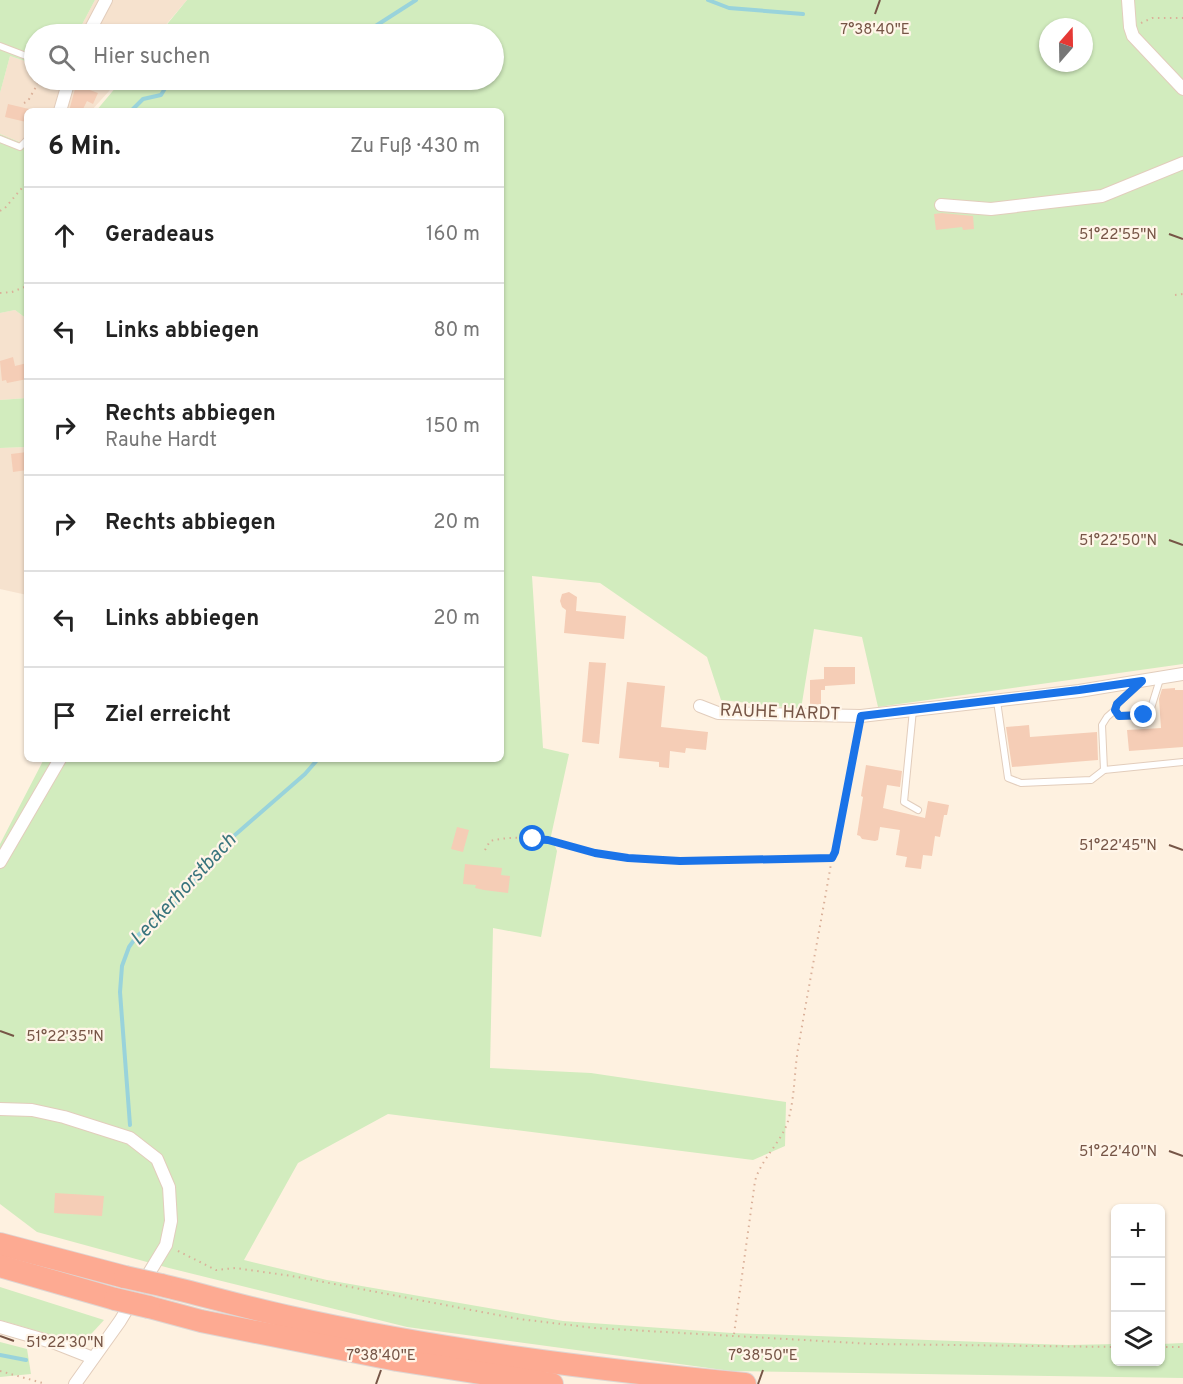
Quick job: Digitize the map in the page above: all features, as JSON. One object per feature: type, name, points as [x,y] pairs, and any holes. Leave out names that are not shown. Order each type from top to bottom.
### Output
[{"type":"highway","points":[[8,1239],[71,1262],[285,1316],[475,1351],[622,1372],[745,1384]]},
{"type":"highway","points":[[0,1266],[201,1321],[397,1360],[552,1384]]},
{"type":"highway","points":[[201,1321],[258,1346]]},
{"type":"street","points":[[93,24],[106,0]]},
{"type":"street","points":[[1128,0],[1133,36],[1183,89]]},
{"type":"street","points":[[61,108],[66,90]]},
{"type":"street","points":[[941,205],[991,209],[1102,196],[1183,163]]},
{"type":"street","name":"RAUHE HARDT","points":[[700,706],[718,713],[861,716],[1183,675]]},
{"type":"street","points":[[0,862],[58,762]]},
{"type":"street","points":[[0,1109],[32,1110],[85,1123],[129,1138],[157,1159],[169,1187],[171,1221],[166,1245],[120,1321],[75,1384]]},
{"type":"street","points":[[0,1327],[55,1343],[93,1358]]},
{"type":"lane","points":[[0,46],[24,54]]},
{"type":"lane","points":[[0,139],[20,147],[24,143]]},
{"type":"lane","points":[[1115,710],[1119,716],[1144,715],[1151,708],[1160,678]]},
{"type":"lane","points":[[1104,770],[1102,724],[1115,710],[1117,704],[1142,681]]},
{"type":"lane","points":[[996,700],[1008,778],[1021,783],[1091,780],[1104,770],[1183,762]]},
{"type":"lane","points":[[913,710],[904,801],[918,810]]},
{"type":"path","points":[[1130,27],[1152,18],[1183,18]]},
{"type":"path","points":[[24,103],[28,101],[34,90]]},
{"type":"path","points":[[0,211],[24,186]]},
{"type":"path","points":[[0,293],[12,292],[24,287]]},
{"type":"path","points":[[1175,295],[1183,294]]},
{"type":"path","points":[[734,1335],[755,1181],[787,1124],[793,1101],[797,1055],[832,858],[861,716]]},
{"type":"path","points":[[485,850],[490,841],[501,838],[518,838],[548,840],[595,853],[628,858],[680,861],[832,858]]},
{"type":"path","points":[[166,1245],[216,1270],[235,1268],[292,1276],[519,1319],[595,1328],[873,1344],[1111,1347]]},
{"type":"path","points":[[1165,1347],[1183,1347]]},
{"type":"path","points":[[0,1371],[46,1384]]},
{"type":"shaded area","points":[[95,0],[187,0],[167,24],[82,24]]},
{"type":"shaded area","points":[[10,56],[24,61],[24,90],[110,90],[94,108],[24,108],[24,144],[0,134],[0,93]]},
{"type":"shaded area","points":[[15,310],[24,317],[24,398],[0,400],[0,313]]},
{"type":"shaded area","points":[[24,447],[24,594],[0,589],[0,448]]},
{"type":"green space","points":[[0,0],[95,0],[82,24],[24,24],[24,61],[10,56],[0,93]]},
{"type":"green space","points":[[187,0],[1183,0],[1183,664],[878,707],[862,637],[814,629],[801,709],[721,700],[707,657],[600,583],[532,576],[543,748],[569,754],[551,836],[557,851],[541,937],[493,928],[490,1068],[591,1073],[786,1102],[785,1146],[753,1160],[388,1114],[298,1163],[244,1260],[327,1280],[563,1321],[732,1333],[1068,1345],[1111,1344],[1111,1366],[1165,1366],[1165,1344],[1183,1343],[1183,1378],[731,1371],[407,1327],[169,1268],[37,1232],[0,1204],[0,844],[42,762],[504,762],[504,108],[99,108],[114,90],[504,90],[504,24],[167,24]]},
{"type":"green space","points":[[0,134],[24,144],[24,317],[15,310],[0,313]]},
{"type":"green space","points":[[24,398],[24,447],[0,448],[0,400]]},
{"type":"green space","points":[[0,1287],[104,1320],[82,1344],[0,1320]]},
{"type":"green space","points":[[0,1342],[27,1349],[31,1374],[0,1377]]},
{"type":"building","points":[[75,90],[90,90],[98,93],[93,104],[87,101],[84,108],[70,108]]},
{"type":"building","points":[[8,104],[25,108],[24,122],[5,117]]},
{"type":"building","points":[[934,214],[973,216],[974,229],[963,230],[962,227],[936,230]]},
{"type":"building","points":[[13,357],[15,366],[24,364],[24,380],[7,383],[6,380],[2,381],[0,361]]},
{"type":"building","points":[[24,452],[24,470],[13,472],[11,454]]},
{"type":"building","points":[[569,592],[577,597],[576,611],[626,616],[624,639],[564,633],[566,610],[560,601],[562,594]]},
{"type":"building","points":[[589,662],[606,663],[599,744],[582,742]]},
{"type":"building","points":[[824,667],[855,667],[855,684],[825,686],[825,690],[821,690],[821,704],[810,705],[810,680],[824,679]]},
{"type":"building","points":[[627,682],[665,686],[661,727],[708,732],[706,750],[686,748],[685,753],[670,751],[669,768],[659,767],[659,762],[619,758]]},
{"type":"building","points":[[1175,688],[1175,690],[1183,690],[1183,747],[1129,751],[1127,730],[1161,728],[1159,699],[1162,689]]},
{"type":"building","points":[[1029,725],[1030,737],[1097,732],[1098,760],[1012,767],[1006,727]]},
{"type":"building","points":[[866,765],[902,771],[900,787],[887,785],[883,808],[925,818],[928,801],[949,805],[947,815],[944,815],[940,837],[935,836],[932,856],[923,855],[921,869],[905,867],[907,857],[896,855],[900,830],[880,827],[878,840],[875,841],[862,839],[857,835]]},
{"type":"building","points":[[457,827],[469,830],[463,852],[451,849]]},
{"type":"building","points":[[465,864],[502,868],[501,875],[510,876],[508,893],[463,884]]},
{"type":"building","points":[[55,1193],[104,1196],[102,1216],[54,1213]]},
{"type":"waterway","name":"Leckerhorstbach","points":[[379,24],[416,0]]},
{"type":"waterway","name":"Leckerhorstbach","points":[[708,0],[729,8],[803,14]]},
{"type":"waterway","name":"Leckerhorstbach","points":[[134,108],[143,99],[161,95],[164,90]]},
{"type":"waterway","name":"Leckerhorstbach","points":[[130,1125],[120,992],[122,966],[129,947],[137,936],[183,897],[220,848],[305,774],[315,762]]},
{"type":"waterway","name":"Leckerhorstbach","points":[[0,1355],[26,1360]]},
{"type":"route","points":[[533,839],[548,840],[595,853],[628,858],[680,861],[832,858],[861,716],[1142,681],[1117,704],[1115,710],[1119,716],[1144,715]]}]
